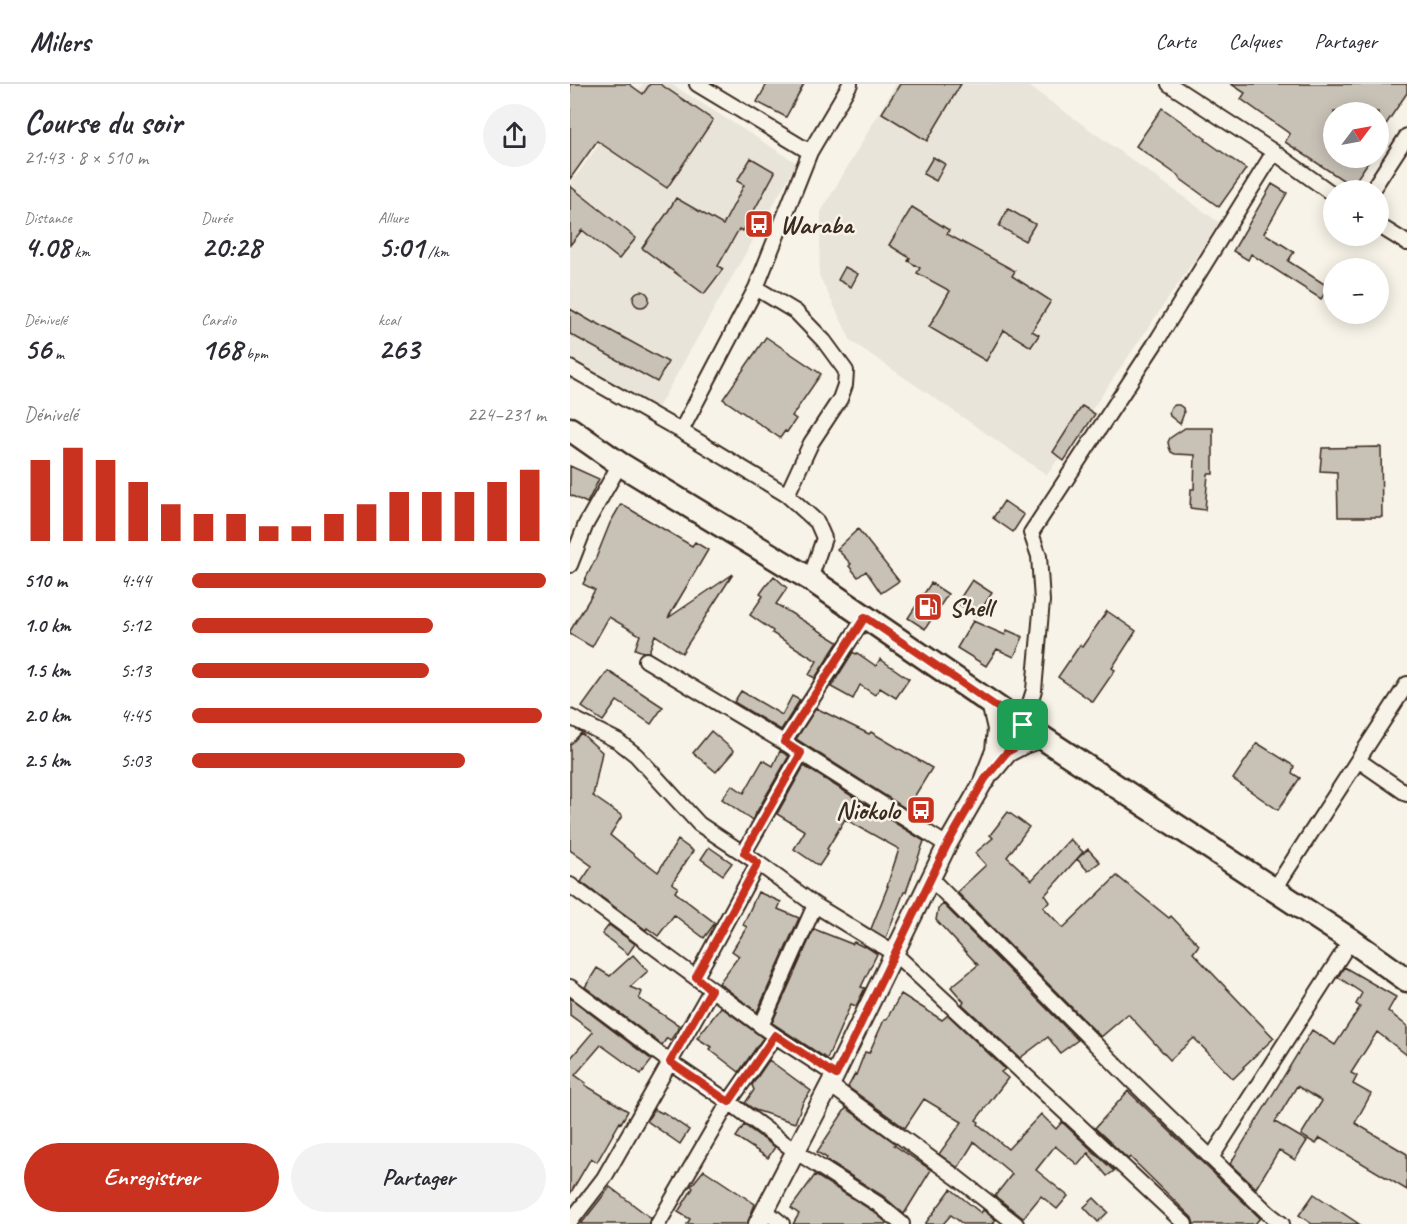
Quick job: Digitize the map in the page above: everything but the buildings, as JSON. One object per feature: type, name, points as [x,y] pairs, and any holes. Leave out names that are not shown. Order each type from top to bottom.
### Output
[{"type":"main road","points":[[570,429],[620,464],[810,579],[1032,731],[1351,940],[1407,980]]},
{"type":"main road","points":[[985,779],[996,751],[998,729],[992,703]]},
{"type":"main road","points":[[985,779],[1007,752],[1024,743],[1032,731]]},
{"type":"street","points":[[697,84],[810,152]]},
{"type":"street","points":[[681,431],[756,288],[810,152],[850,84]]},
{"type":"street","points":[[1169,84],[1274,152],[1323,187]]},
{"type":"street","points":[[1378,180],[1407,136]]},
{"type":"street","points":[[1032,731],[1042,601],[1039,556],[1031,533],[1158,339],[1274,152]]},
{"type":"street","points":[[1389,232],[1407,243]]},
{"type":"street","points":[[756,288],[796,312],[824,341],[846,371],[845,385],[840,399],[811,443],[787,495]]},
{"type":"street","points":[[570,368],[787,495],[818,522],[824,538],[810,579]]},
{"type":"street","points":[[570,565],[586,524],[620,464]]},
{"type":"street","points":[[784,742],[865,617]]},
{"type":"street","points":[[646,660],[784,742],[947,845]]},
{"type":"street","points":[[1274,890],[1407,684]]},
{"type":"street","points":[[570,717],[618,741],[636,755],[699,824],[744,853],[815,905],[895,954],[1185,1224]]},
{"type":"street","points":[[744,853],[801,753]]},
{"type":"street","points":[[1358,760],[1407,794]]},
{"type":"street","points":[[782,1224],[762,1218],[833,1080],[947,845],[985,779]]},
{"type":"street","points":[[696,977],[758,863]]},
{"type":"street","points":[[931,879],[1131,1080],[1282,1224]]},
{"type":"street","points":[[570,885],[775,1035],[1016,1224]]},
{"type":"street","points":[[761,1026],[815,905]]},
{"type":"street","points":[[1211,1158],[1351,940]]},
{"type":"street","points":[[570,987],[670,1062],[795,1151],[878,1204],[902,1224]]},
{"type":"street","points":[[570,1222],[604,1178],[711,990]]},
{"type":"street","points":[[658,1224],[729,1102],[775,1035]]},
{"type":"street","points":[[1259,1224],[1268,1213]]},
{"type":"shaded area","points":[[643,84],[671,84],[797,163],[656,411],[570,361],[570,184]]},
{"type":"shaded area","points":[[896,84],[1026,84],[1220,223],[1047,475],[851,341],[819,275],[821,212]]},
{"type":"place","name":"Waraba","points":[[759,224]]},
{"type":"place","name":"Shell","points":[[928,607]]},
{"type":"place","name":"Niokolo","points":[[921,810]]},
{"type":"route","points":[[865,617],[1023,725],[1041,737],[1007,752],[985,779],[947,845],[836,1075],[775,1035],[729,1102],[670,1062],[711,990],[696,977],[758,863],[744,853],[801,753],[784,742],[865,617]]}]
